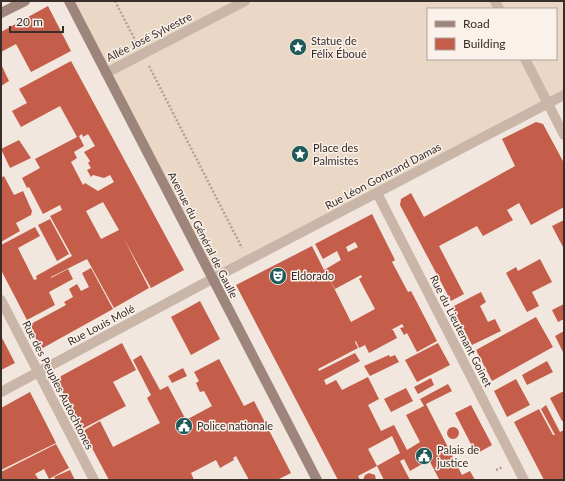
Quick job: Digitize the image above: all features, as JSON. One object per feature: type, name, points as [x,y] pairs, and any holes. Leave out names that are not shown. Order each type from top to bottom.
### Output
[{"type":"street","points":[[1,13],[24,1]]},
{"type":"street","name":"Avenue du Général de Gaulle","points":[[69,1],[317,480]]},
{"type":"street","name":"Allée José Sylvestre","points":[[106,73],[246,1]]},
{"type":"street","points":[[526,60],[564,135]]},
{"type":"street","name":"Rue Léon Gontrand Damas","points":[[212,279],[564,95]]},
{"type":"street","name":"Rue du Lieutenant Goinet","points":[[377,193],[524,480]]},
{"type":"street","name":"Rue Louis Molé","points":[[1,392],[212,279]]},
{"type":"street","name":"Rue des Peuples Autochtones","points":[[1,300],[94,480]]},
{"type":"path","points":[[114,1],[138,44]]},
{"type":"path","points":[[149,65],[243,249]]},
{"type":"shaded area","name":"Place des Palmistes","points":[[69,1],[564,1],[564,95],[212,279]]},
{"type":"building","points":[[48,6],[71,51],[31,72],[16,44],[1,52],[1,32]]},
{"type":"building","points":[[71,61],[184,270],[151,288],[124,239],[149,288],[114,308],[87,259],[51,277],[68,269],[73,279],[49,292],[55,305],[27,320],[1,270],[1,245],[35,227],[40,236],[18,248],[34,280],[37,279],[36,276],[72,256],[50,216],[62,210],[60,205],[43,214],[29,187],[27,188],[22,178],[40,168],[35,159],[77,137],[60,106],[21,127],[12,111],[27,103],[19,89]],"holes":[[[82,134],[83,137],[88,134],[95,146],[84,152],[90,161],[88,163],[91,168],[87,170],[91,177],[93,175],[104,178],[110,175],[114,182],[98,191],[85,183],[83,185],[71,162],[77,158],[74,152],[84,146],[79,136]],[[103,202],[119,230],[101,239],[86,211]]]},
{"type":"building","points":[[1,64],[9,81],[1,86]]},
{"type":"building","points":[[536,122],[543,124],[564,163],[564,207],[531,225],[519,203],[507,210],[513,220],[483,236],[477,226],[439,246],[464,294],[451,301],[400,205],[401,199],[411,193],[424,217],[515,166],[502,139]]},
{"type":"building","points":[[19,140],[31,158],[10,168],[1,149]]},
{"type":"building","points":[[4,176],[14,195],[23,191],[32,211],[31,215],[16,223],[20,231],[1,242],[1,178]]},
{"type":"building","points":[[372,214],[395,260],[392,262],[408,292],[411,291],[437,341],[417,352],[407,333],[404,335],[400,328],[404,327],[402,324],[391,330],[393,330],[397,338],[369,353],[365,345],[359,348],[356,341],[355,342],[358,348],[318,369],[319,371],[355,353],[360,361],[324,380],[326,385],[336,380],[342,390],[368,377],[379,399],[368,405],[381,431],[394,425],[407,450],[420,442],[406,415],[424,406],[420,399],[448,384],[452,391],[426,404],[462,475],[470,471],[475,480],[437,480],[439,479],[429,460],[410,471],[404,459],[400,461],[410,480],[384,480],[377,466],[358,476],[360,480],[338,480],[236,285],[312,246],[324,270],[341,260],[337,251],[323,259],[315,244]],"holes":[[[355,242],[358,247],[348,252],[346,247]],[[361,275],[362,277],[359,279],[375,309],[351,322],[328,276],[335,289]],[[392,436],[400,453],[377,466],[368,449]]]},
{"type":"building","points":[[50,219],[69,254],[57,261],[38,225]]},
{"type":"building","points":[[564,220],[564,249],[552,226]]},
{"type":"building","points":[[540,259],[552,282],[532,292],[539,306],[527,312],[506,273],[516,267],[518,271]]},
{"type":"building","points":[[91,268],[113,309],[41,349],[29,325],[66,305],[64,302],[73,297],[69,289],[77,284],[81,291],[89,287],[82,273]]},
{"type":"building","points":[[481,292],[486,302],[480,306],[488,322],[495,319],[501,331],[472,345],[452,307]]},
{"type":"building","points":[[200,301],[220,339],[191,355],[171,317]]},
{"type":"building","points":[[564,304],[564,319],[558,322],[552,310]]},
{"type":"building","points":[[536,317],[553,347],[492,381],[476,350]]},
{"type":"building","points":[[564,331],[564,354],[555,336]]},
{"type":"building","points":[[1,336],[15,363],[1,370]]},
{"type":"building","points":[[122,343],[136,370],[113,382],[126,406],[82,429],[58,383],[61,376]]},
{"type":"building","points":[[438,343],[450,365],[417,382],[405,360]]},
{"type":"building","points":[[141,355],[160,390],[168,386],[186,420],[212,406],[204,391],[200,392],[196,383],[199,381],[194,372],[219,359],[244,406],[254,401],[291,473],[277,480],[249,480],[236,456],[233,458],[234,460],[220,468],[216,460],[191,473],[194,480],[109,480],[83,431],[100,421],[113,447],[160,423],[147,398],[151,395],[133,360]]},
{"type":"building","points":[[389,355],[390,357],[395,355],[399,362],[370,376],[364,366]]},
{"type":"building","points":[[547,361],[553,372],[527,385],[522,375]]},
{"type":"building","points":[[183,368],[187,376],[172,383],[168,376]]},
{"type":"building","points":[[431,378],[434,385],[418,394],[414,387]]},
{"type":"building","points":[[516,379],[530,405],[507,417],[494,391]]},
{"type":"building","points":[[406,388],[413,401],[391,412],[384,399]]},
{"type":"building","points":[[564,391],[564,421],[562,421],[550,398]]},
{"type":"building","points":[[30,392],[56,443],[1,470],[1,408]]},
{"type":"building","name":"Palais de justice","points":[[471,405],[492,445],[476,454],[455,413]]},
{"type":"building","points":[[546,405],[560,432],[564,430],[564,480],[544,480],[514,422],[539,409],[553,435],[555,435],[541,409]]},
{"type":"building","name":"Palais de justice","points":[[455,427],[458,428],[458,438],[451,439],[448,438],[447,431],[448,428]]},
{"type":"building","points":[[56,444],[69,468],[49,479],[44,469],[35,474],[39,480],[1,480],[1,472]]},
{"type":"building","points":[[70,470],[75,480],[56,480],[54,477]]},
{"type":"building","points":[[369,473],[375,475],[376,480],[363,480],[365,475]]},
{"type":"place","name":"Statue de Félix Éboué","points":[[298,47]]},
{"type":"place","name":"Place des Palmistes","points":[[300,154]]},
{"type":"place","name":"Eldorado","points":[[278,276]]},
{"type":"place","name":"Police nationale","points":[[184,426]]},
{"type":"place","name":"Palais de justice","points":[[424,456]]}]
